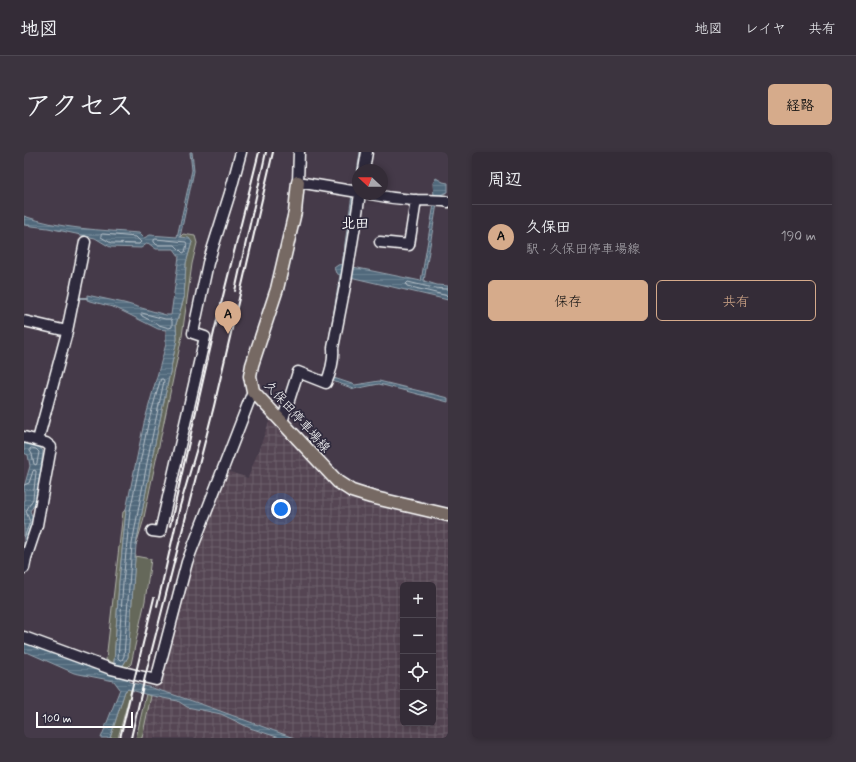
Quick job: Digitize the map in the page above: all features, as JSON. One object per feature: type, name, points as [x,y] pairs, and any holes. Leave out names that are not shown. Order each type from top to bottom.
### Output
[{"type":"main road","name":"久保田停車場線","points":[[298,182],[296,212],[277,289],[252,365],[250,376],[253,391],[338,482],[352,491],[371,497],[448,514]]},
{"type":"street","points":[[152,531],[160,532],[205,337],[193,333],[194,326],[208,263],[241,152]]},
{"type":"street","points":[[300,152],[298,182],[352,191]]},
{"type":"street","points":[[365,164],[367,152]]},
{"type":"street","points":[[388,197],[440,201]]},
{"type":"street","points":[[282,422],[298,372],[326,383],[329,376],[334,356],[334,348],[346,281],[355,200]]},
{"type":"street","points":[[380,242],[409,245],[416,200]]},
{"type":"street","points":[[40,441],[66,334],[85,242]]},
{"type":"street","points":[[24,321],[66,334]]},
{"type":"street","points":[[24,638],[111,669],[156,680],[187,562],[253,391]]},
{"type":"street","points":[[24,437],[46,443],[51,447],[37,524],[25,561]]},
{"type":"shaded area","points":[[271,417],[326,475],[333,488],[352,497],[448,519],[448,738],[142,738],[149,701],[156,680],[177,597],[222,469],[248,478]]},
{"type":"green space","points":[[183,234],[195,236],[197,243],[192,264],[182,336],[143,522],[136,545],[154,448],[177,339],[176,324],[184,298],[186,263],[192,242],[180,237]]},
{"type":"green space","points":[[126,510],[119,582],[114,663],[106,660],[123,512]]},
{"type":"green space","points":[[135,556],[151,559],[145,601],[131,664],[127,668],[122,667],[128,657]]},
{"type":"green space","points":[[128,689],[131,690],[118,738],[110,738],[125,691]]},
{"type":"green space","points":[[146,694],[151,696],[142,738],[136,738]]},
{"type":"water","points":[[190,152],[192,152],[194,171],[180,237],[189,238],[192,242],[186,263],[184,298],[176,324],[177,339],[154,448],[136,545],[128,657],[122,667],[114,663],[119,582],[126,510],[144,423],[166,344],[166,330],[158,329],[116,308],[87,300],[87,295],[171,315],[179,256],[174,249],[156,249],[148,243],[141,248],[110,247],[95,238],[48,228],[24,225],[24,216],[52,224],[95,230],[139,233],[144,238],[150,235],[177,237],[192,170]]},
{"type":"water","points":[[360,152],[364,152],[362,164],[358,164]]},
{"type":"water","points":[[436,178],[448,183],[448,192],[440,195],[439,197],[434,196],[433,183]]},
{"type":"water","points":[[352,195],[352,200],[356,200],[327,372],[334,378],[355,385],[379,381],[448,398],[448,402],[379,384],[354,389],[325,378],[324,373],[328,357],[328,345],[340,275],[336,273],[334,268],[342,264]]},
{"type":"water","points":[[434,204],[437,204],[424,281],[437,285],[448,286],[448,300],[350,277],[353,267],[421,281]]},
{"type":"water","points":[[24,443],[39,446],[43,451],[37,501],[30,511],[34,521],[24,550],[24,487],[30,466],[28,455],[24,453]]},
{"type":"water","points":[[24,643],[127,677],[130,682],[192,701],[294,738],[280,738],[250,728],[221,714],[187,707],[178,701],[128,689],[125,691],[110,738],[101,738],[120,689],[114,681],[74,673],[24,652]]},
{"type":"waterway","points":[[78,298],[87,298]]},
{"type":"railway","points":[[170,526],[214,332],[259,152]]},
{"type":"railway","points":[[235,291],[266,152]]},
{"type":"railway","points":[[131,738],[145,677],[214,406],[273,152]]},
{"type":"railway","points":[[157,606],[180,506],[199,441]]},
{"type":"railway","points":[[120,738],[154,598]]},
{"type":"place","name":"久保田","points":[[228,334]]},
{"type":"district","name":"北田","points":[[355,223]]}]
